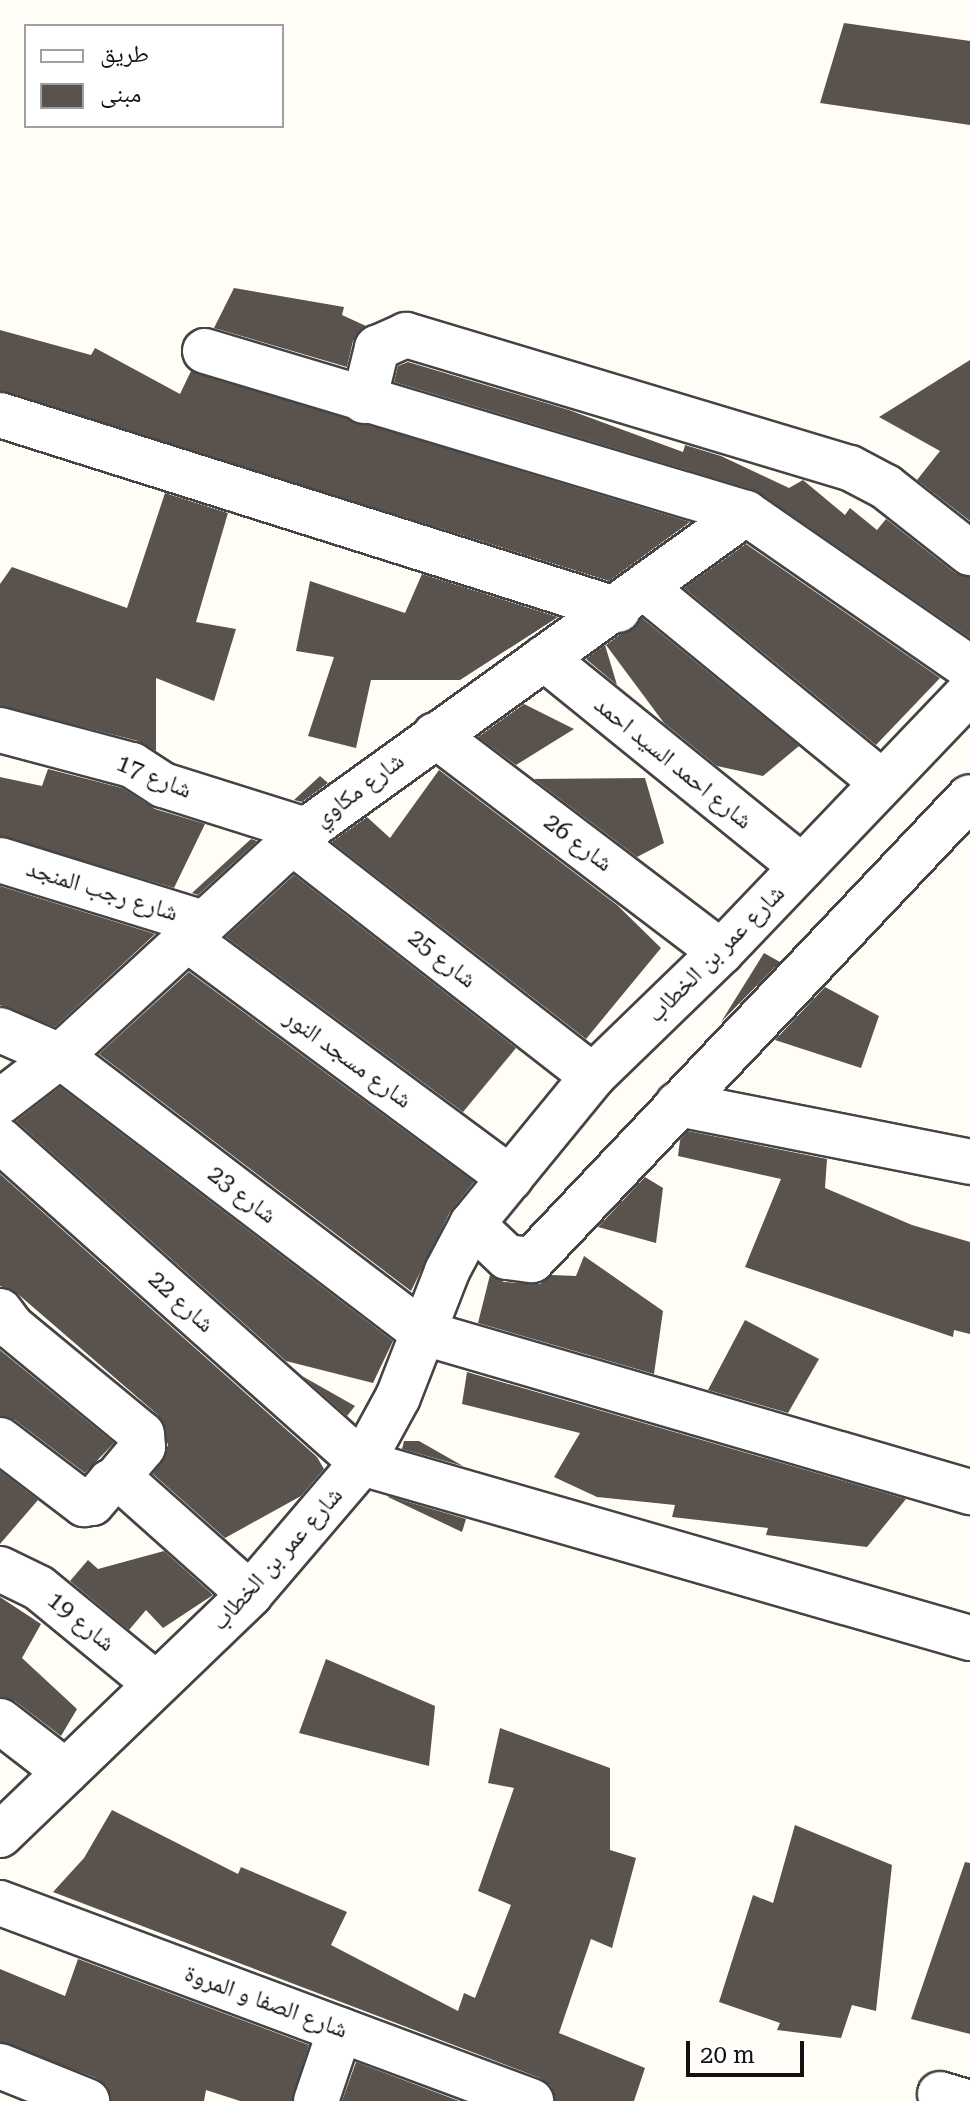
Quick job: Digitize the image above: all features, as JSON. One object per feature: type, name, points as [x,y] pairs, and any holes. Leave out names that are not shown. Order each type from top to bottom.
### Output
[{"type":"street","points":[[364,401],[377,348],[406,335],[850,468],[886,487],[970,553]]},
{"type":"street","points":[[205,351],[746,513],[970,668]]},
{"type":"street","points":[[0,415],[632,600],[882,782]]},
{"type":"street","name":"شارع مكاوي","points":[[0,1102],[60,1056],[299,836],[435,735],[632,600],[746,513]]},
{"type":"street","name":"شارع احمد السيد احمد","points":[[544,658],[802,867]]},
{"type":"street","name":"شارع عمر بن الخطاب","points":[[0,1835],[250,1594],[362,1463],[398,1397],[447,1271],[472,1224],[593,1076],[721,952],[970,691]]},
{"type":"street","name":"شارع 17","points":[[0,730],[132,765],[155,782],[299,836]]},
{"type":"street","name":"شارع 26","points":[[435,735],[721,952]]},
{"type":"street","points":[[472,1224],[507,1257],[532,1260],[970,797]]},
{"type":"street","name":"شارع 25","points":[[299,836],[593,1076]]},
{"type":"street","name":"شارع رجب المنجد","points":[[0,860],[195,931]]},
{"type":"street","name":"شارع مسجد النور","points":[[195,931],[510,1178]]},
{"type":"street","name":"شارع 23","points":[[0,1030],[60,1056],[424,1333]]},
{"type":"street","points":[[678,1104],[970,1162]]},
{"type":"street","name":"شارع 22","points":[[0,1140],[362,1463]]},
{"type":"street","points":[[0,1311],[12,1327],[142,1434],[143,1447],[116,1479],[84,1504],[0,1440]]},
{"type":"street","points":[[424,1333],[970,1492]]},
{"type":"street","points":[[362,1463],[970,1638]]},
{"type":"street","points":[[116,1479],[250,1594]]},
{"type":"street","name":"شارع 19","points":[[0,1569],[39,1588],[156,1684]]},
{"type":"street","points":[[0,1721],[66,1772]]},
{"type":"street","name":"شارع الصفا و المروة","points":[[0,1903],[340,2030],[473,2091],[531,2101]]},
{"type":"street","points":[[316,2101],[340,2030]]},
{"type":"street","points":[[0,2066],[87,2101]]},
{"type":"building","points":[[844,23],[970,41],[970,125],[820,103]]},
{"type":"building","points":[[234,288],[344,307],[342,315],[366,326],[353,341],[347,367],[214,328]]},
{"type":"building","points":[[0,330],[91,355],[95,348],[180,394],[191,371],[690,522],[609,581],[0,391]]},
{"type":"building","points":[[970,360],[970,521],[917,480],[940,451],[879,417]]},
{"type":"building","points":[[408,362],[569,410],[683,452],[685,445],[721,456],[789,488],[803,480],[845,515],[850,508],[877,530],[886,519],[955,573],[970,577],[970,638],[757,491],[394,382],[398,366]]},
{"type":"building","points":[[165,493],[228,513],[196,622],[236,629],[214,701],[156,678],[156,751],[138,741],[0,706],[0,584],[12,567],[127,608]]},
{"type":"building","points":[[746,544],[940,678],[876,745],[684,588]]},
{"type":"building","points":[[422,574],[558,617],[460,680],[371,680],[356,748],[308,736],[334,657],[296,651],[310,581],[405,613]]},
{"type":"building","points":[[642,618],[799,746],[763,776],[717,766],[664,723],[606,645]]},
{"type":"building","points":[[605,645],[617,685],[586,659]]},
{"type":"building","points":[[524,704],[574,729],[516,765],[478,737]]},
{"type":"building","points":[[48,769],[122,788],[155,809],[205,824],[174,888],[0,836],[0,777],[42,786]]},
{"type":"building","points":[[439,770],[617,905],[661,948],[586,1039],[332,842],[367,817],[390,838]]},
{"type":"building","points":[[320,776],[328,783],[302,802],[294,800]]},
{"type":"building","points":[[645,778],[664,843],[637,857],[534,779]]},
{"type":"building","points":[[251,839],[257,841],[198,895],[192,893]]},
{"type":"building","points":[[294,875],[516,1048],[463,1112],[226,937]]},
{"type":"building","points":[[0,886],[155,934],[55,1027],[0,1005]]},
{"type":"building","points":[[764,953],[780,962],[721,1022]]},
{"type":"building","points":[[189,972],[474,1182],[450,1212],[411,1291],[99,1054]]},
{"type":"building","points":[[825,987],[879,1016],[861,1068],[775,1040]]},
{"type":"building","points":[[60,1087],[393,1341],[373,1383],[286,1361],[16,1121]]},
{"type":"building","points":[[688,1131],[827,1159],[825,1188],[912,1225],[970,1242],[970,1334],[954,1330],[953,1337],[745,1267],[781,1179],[678,1156],[680,1140]]},
{"type":"building","points":[[0,1174],[317,1457],[324,1469],[301,1496],[225,1538],[153,1474],[168,1445],[158,1415],[19,1295],[0,1286]]},
{"type":"building","points":[[645,1177],[663,1188],[656,1243],[598,1227]]},
{"type":"building","points":[[584,1256],[663,1311],[654,1374],[478,1323],[490,1275],[504,1282],[540,1284],[552,1275],[576,1276]]},
{"type":"building","points":[[745,1320],[819,1359],[788,1413],[708,1390]]},
{"type":"building","points":[[0,1350],[114,1443],[85,1473],[15,1420],[0,1416]]},
{"type":"building","points":[[467,1372],[906,1499],[867,1547],[766,1535],[768,1528],[672,1517],[675,1505],[597,1497],[554,1477],[580,1433],[462,1404]]},
{"type":"building","points":[[302,1376],[355,1406],[347,1416]]},
{"type":"building","points":[[404,1441],[419,1441],[463,1466],[402,1449]]},
{"type":"building","points":[[0,1471],[38,1500],[0,1544]]},
{"type":"building","points":[[388,1497],[466,1519],[462,1532]]},
{"type":"building","points":[[164,1551],[213,1595],[163,1628],[146,1610],[129,1630],[70,1581],[88,1560],[98,1569]]},
{"type":"building","points":[[0,1597],[41,1624],[22,1658],[77,1709],[61,1736],[15,1701],[0,1697]]},
{"type":"building","points":[[326,1659],[435,1706],[429,1766],[299,1733]]},
{"type":"building","points":[[500,1728],[610,1768],[610,1850],[636,1858],[612,1948],[591,1939],[559,2033],[645,2068],[634,2101],[555,2101],[551,2086],[540,2078],[53,1892],[84,1858],[112,1810],[238,1874],[241,1867],[347,1912],[331,1945],[458,2011],[464,1993],[475,1998],[511,1905],[478,1891],[514,1788],[488,1783]]},
{"type":"building","points":[[795,1825],[892,1865],[876,2011],[852,2005],[841,2038],[777,2030],[780,2023],[719,2002],[753,1895],[773,1903]]},
{"type":"building","points":[[965,1862],[970,1863],[970,2034],[911,2019]]},
{"type":"building","points":[[78,1959],[309,2045],[292,2101],[240,2101],[206,2090],[204,2101],[111,2101],[107,2086],[96,2078],[0,2042],[0,1969],[65,1996]]},
{"type":"building","points":[[356,2062],[459,2101],[342,2101]]}]
